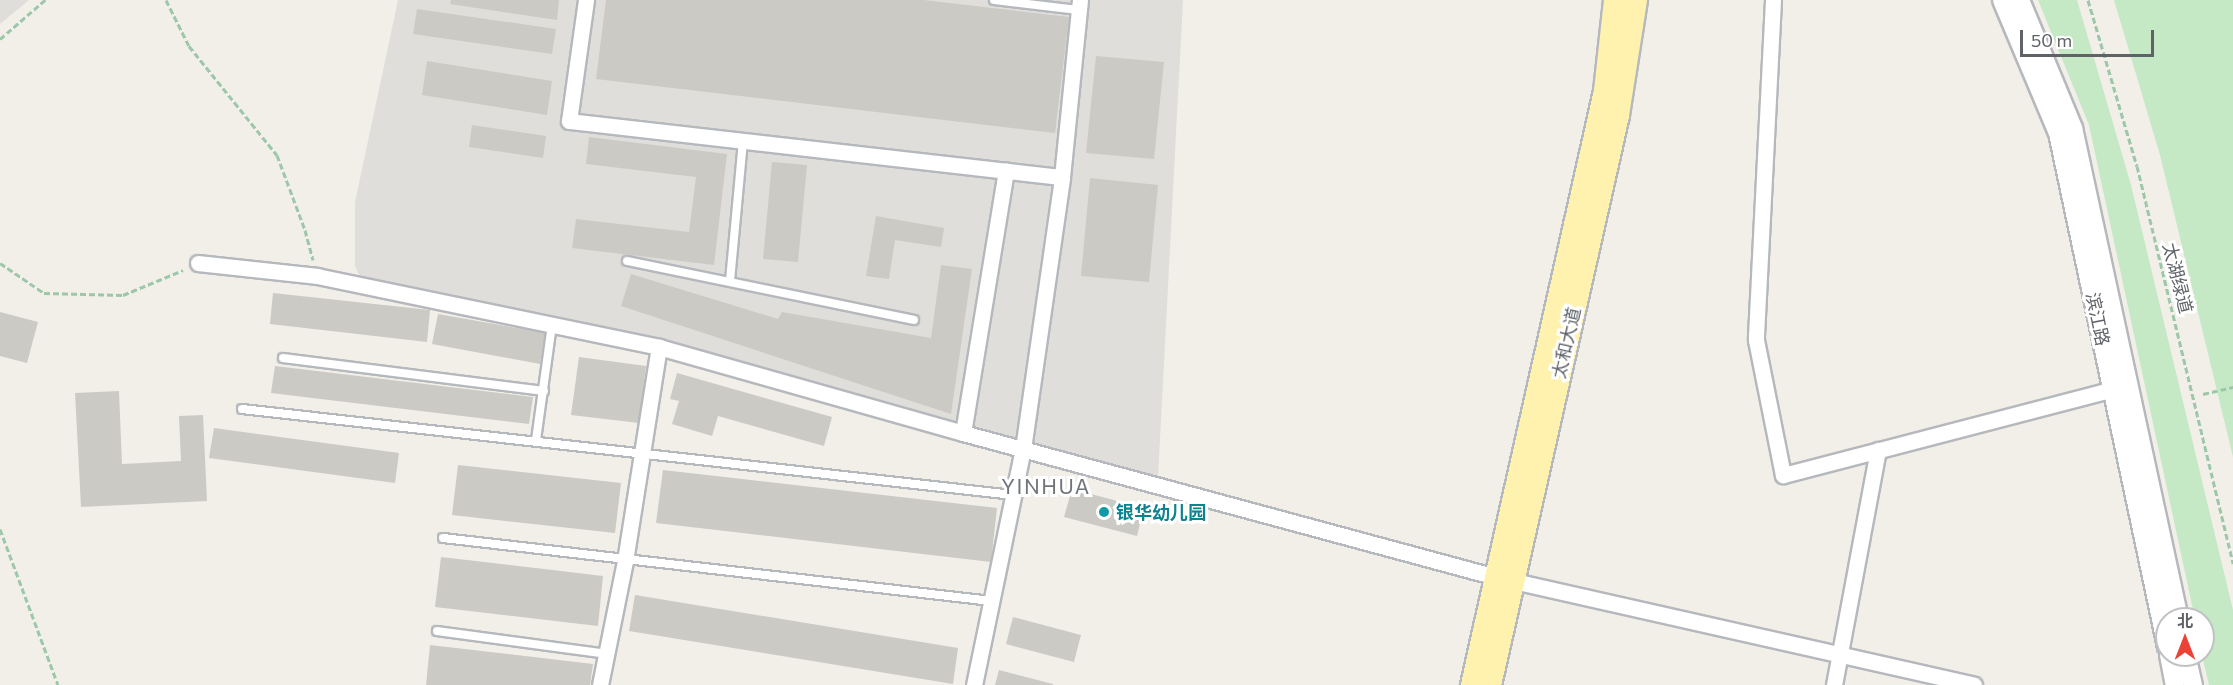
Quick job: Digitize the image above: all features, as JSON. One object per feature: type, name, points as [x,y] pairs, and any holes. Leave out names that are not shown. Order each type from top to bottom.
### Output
[{"type":"main road","name":"太和大道","points":[[1490,685],[1504,579],[1605,91],[1615,0]]},
{"type":"main road","name":"太和大道","points":[[1472,685],[1504,579],[1618,115],[1636,0]]},
{"type":"street","points":[[586,0],[569,121],[1062,177]]},
{"type":"street","points":[[1773,0],[1756,340],[1783,475],[2122,387]]},
{"type":"street","name":"滨江路","points":[[2002,0],[2058,133],[2122,387],[2160,607]]},
{"type":"street","points":[[2020,0],[2073,128],[2122,387],[2176,607]]},
{"type":"street","points":[[974,685],[1023,449],[1062,177],[1079,5]]},
{"type":"street","points":[[963,433],[1006,170]]},
{"type":"street","points":[[198,263],[317,276],[659,347],[963,433],[1504,579],[1974,685]]},
{"type":"street","points":[[600,685],[625,561],[659,347]]},
{"type":"street","points":[[1834,685],[1878,450]]},
{"type":"street","points":[[2171,667],[2175,685]]},
{"type":"street","points":[[2189,667],[2193,685]]},
{"type":"lane","points":[[994,0],[1079,5]]},
{"type":"lane","points":[[730,281],[743,141]]},
{"type":"lane","points":[[627,261],[914,320]]},
{"type":"lane","points":[[536,440],[552,324]]},
{"type":"lane","points":[[283,358],[544,391]]},
{"type":"lane","points":[[242,409],[1014,495]]},
{"type":"lane","points":[[443,538],[625,561],[992,601]]},
{"type":"lane","points":[[437,631],[607,654]]},
{"type":"path","points":[[0,39],[45,0]]},
{"type":"path","points":[[166,0],[189,46],[277,155],[305,230],[317,276]]},
{"type":"path","name":"太湖绿道","points":[[2088,0],[2137,166],[2233,564]]},
{"type":"path","points":[[0,263],[44,293],[123,295],[198,263]]},
{"type":"path","points":[[2203,394],[2233,387]]},
{"type":"path","points":[[0,529],[58,685]]},
{"type":"shaded area","points":[[0,0],[29,0],[0,24]]},
{"type":"shaded area","points":[[398,0],[1183,0],[1158,477],[660,339],[361,279],[355,266],[355,202]]},
{"type":"green space","points":[[2038,0],[2077,0],[2131,185],[2233,610],[2233,685],[2209,685],[2205,667],[2215,667],[2215,607],[2192,607],[2089,125]]},
{"type":"green space","points":[[2114,0],[2233,0],[2233,457],[2160,155]]},
{"type":"building","points":[[451,0],[559,0],[557,20],[450,4]]},
{"type":"building","points":[[606,0],[924,0],[1069,17],[1055,133],[596,79]]},
{"type":"building","points":[[417,9],[556,29],[552,54],[413,34]]},
{"type":"building","points":[[1096,56],[1164,62],[1154,159],[1086,153]]},
{"type":"building","points":[[427,61],[552,81],[547,115],[422,95]]},
{"type":"building","points":[[472,125],[546,136],[543,158],[469,147]]},
{"type":"building","points":[[589,137],[727,154],[714,265],[572,248],[576,219],[689,232],[696,177],[586,164]]},
{"type":"building","points":[[772,162],[807,165],[798,262],[763,259]]},
{"type":"building","points":[[1090,178],[1158,185],[1149,282],[1081,276]]},
{"type":"building","points":[[876,216],[944,228],[941,247],[895,240],[889,279],[866,276]]},
{"type":"building","points":[[941,265],[972,269],[951,414],[621,306],[631,274],[778,319],[782,312],[931,338]]},
{"type":"building","points":[[273,293],[430,310],[427,342],[270,324]]},
{"type":"building","points":[[0,312],[38,322],[27,363],[0,356]]},
{"type":"building","points":[[438,314],[545,333],[540,364],[432,344]]},
{"type":"building","points":[[579,357],[646,366],[639,423],[571,415]]},
{"type":"building","points":[[275,366],[533,397],[529,424],[271,393]]},
{"type":"building","points":[[677,373],[832,417],[824,446],[718,416],[712,436],[672,424],[679,401],[670,399]]},
{"type":"building","points":[[119,391],[122,464],[181,461],[179,416],[203,415],[207,501],[81,507],[75,393]]},
{"type":"building","points":[[214,428],[399,453],[395,483],[209,458]]},
{"type":"building","points":[[458,465],[621,483],[615,533],[452,515]]},
{"type":"building","points":[[663,470],[997,508],[991,562],[656,523]]},
{"type":"building","name":"银华幼儿园","points":[[1072,489],[1144,508],[1137,536],[1064,517]]},
{"type":"building","points":[[441,557],[603,576],[598,626],[435,607]]},
{"type":"building","points":[[635,595],[958,648],[953,684],[629,631]]},
{"type":"building","points":[[1013,617],[1081,635],[1074,662],[1006,644]]},
{"type":"building","points":[[430,645],[593,664],[590,685],[426,685]]},
{"type":"building","points":[[999,670],[1053,684],[1053,685],[995,685]]},
{"type":"place","name":"银华幼儿园","points":[[1104,512]]},
{"type":"district","name":"YINHUA","points":[[1046,486]]}]
